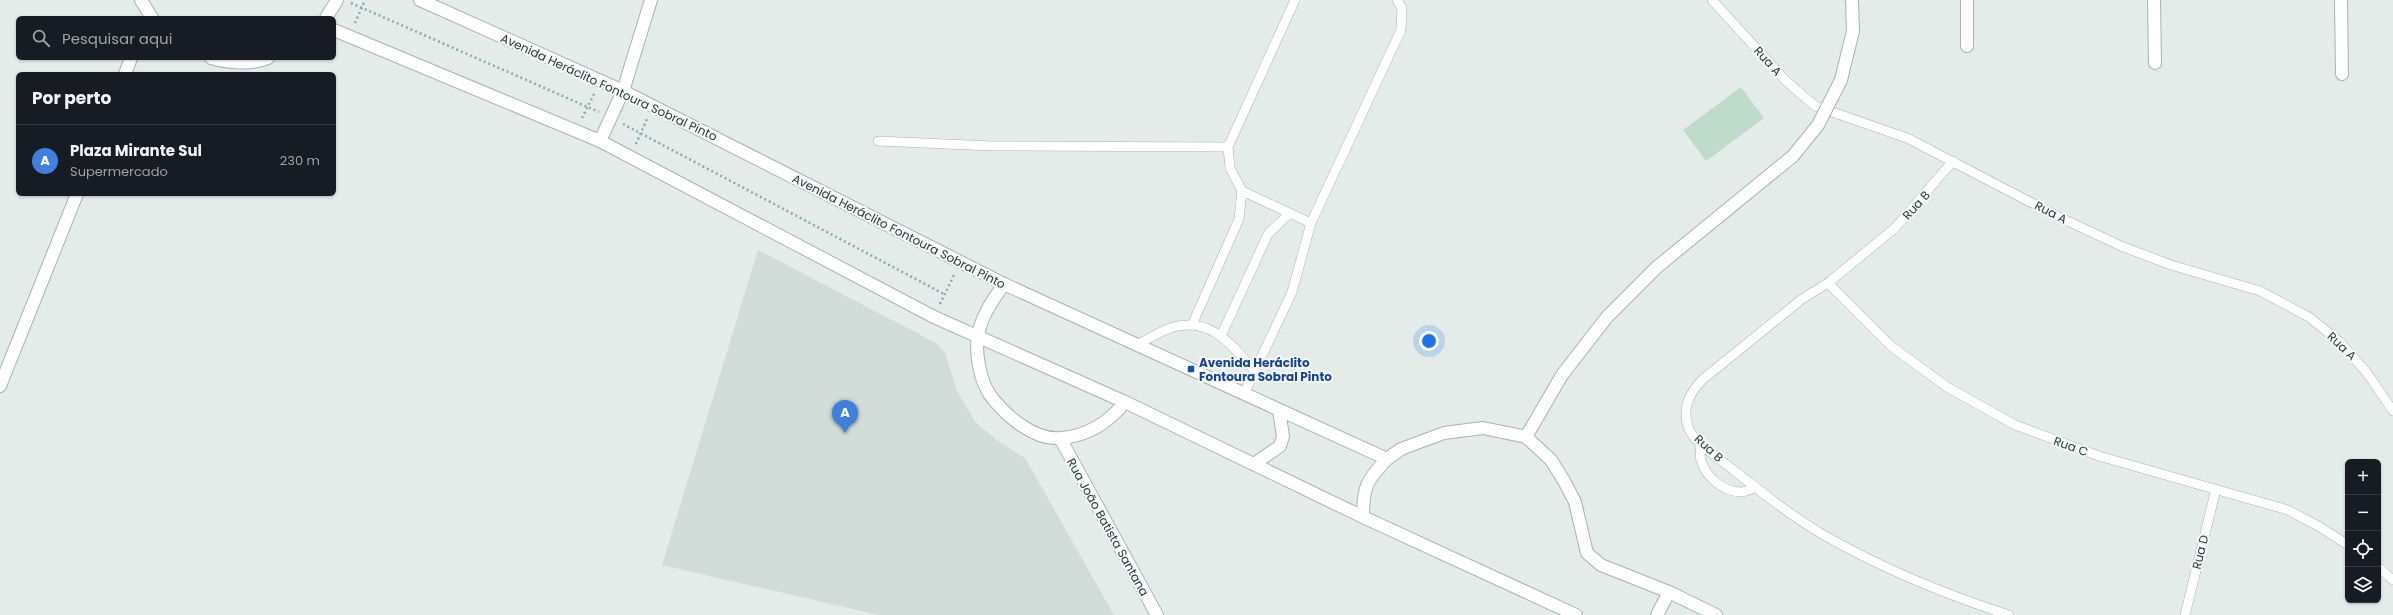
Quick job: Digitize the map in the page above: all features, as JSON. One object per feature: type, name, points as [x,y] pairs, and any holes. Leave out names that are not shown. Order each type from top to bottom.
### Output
[{"type":"street","points":[[141,0],[149,16]]},
{"type":"street","points":[[327,16],[336,0]]},
{"type":"street","name":"Avenida Heráclito Fontoura Sobral Pinto","points":[[420,0],[623,91],[1004,284],[1387,458]]},
{"type":"street","points":[[600,141],[623,91],[651,0]]},
{"type":"street","points":[[1526,437],[1562,375],[1608,317],[1657,267],[1793,156],[1818,125],[1841,80],[1853,31],[1852,0]]},
{"type":"street","points":[[1967,0],[1967,46]]},
{"type":"street","points":[[2154,0],[2155,63]]},
{"type":"street","points":[[2341,0],[2342,74]]},
{"type":"street","points":[[336,31],[600,141],[934,317],[1125,402],[1363,517],[1576,615]]},
{"type":"street","points":[[126,72],[130,60]]},
{"type":"street","points":[[219,60],[227,62],[262,60]]},
{"type":"street","points":[[0,386],[76,196]]},
{"type":"street","points":[[1004,284],[988,307],[978,336],[979,366],[989,394],[1009,415],[1036,434],[1060,438],[1091,430],[1113,417],[1125,402]]},
{"type":"street","points":[[1254,464],[1280,446],[1283,436],[1280,410]]},
{"type":"street","points":[[1363,517],[1363,493],[1373,474],[1387,458],[1401,449],[1444,433],[1483,428],[1526,437],[1551,460],[1564,481],[1575,502],[1587,553],[1601,565],[1669,592],[1716,615]]},
{"type":"street","name":"Rua João Batista Santana","points":[[1060,438],[1157,615]]},
{"type":"street","points":[[1657,615],[1669,592]]},
{"type":"lane","points":[[1192,325],[1239,219],[1242,191],[1230,168],[1228,147],[1295,0]]},
{"type":"lane","points":[[1244,394],[1256,372],[1292,292],[1312,224],[1401,30],[1402,8],[1398,0]]},
{"type":"lane","name":"Rua A","points":[[1712,0],[1786,81],[1815,106],[1906,138],[2059,217],[2121,246],[2171,265],[2260,291],[2309,317],[2340,342],[2367,372],[2393,411]]},
{"type":"lane","points":[[878,141],[1091,148],[1228,147]]},
{"type":"lane","name":"Rua B","points":[[1953,161],[1895,228],[1828,283],[1802,299],[1702,380],[1690,392],[1685,411],[1689,429],[1701,444],[1756,488],[1822,534],[1899,574],[2008,615]]},
{"type":"lane","points":[[1242,191],[1312,224]]},
{"type":"lane","points":[[1221,336],[1268,234],[1290,213]]},
{"type":"lane","name":"Rua C","points":[[1828,283],[1891,346],[1947,387],[2015,425],[2099,456],[2288,510],[2320,527],[2345,543]]},
{"type":"lane","points":[[1137,345],[1172,328],[1192,325],[1209,328],[1221,336],[1256,372]]},
{"type":"lane","points":[[1701,444],[1700,458],[1706,471],[1715,482],[1726,488],[1741,492],[1756,488]]},
{"type":"lane","name":"Rua D","points":[[2185,615],[2216,490]]},
{"type":"lane","points":[[2381,570],[2393,580]]},
{"type":"path","points":[[345,0],[611,118],[944,294]]},
{"type":"path","points":[[348,36],[365,0]]},
{"type":"path","points":[[576,131],[600,81]]},
{"type":"path","points":[[630,156],[653,106]]},
{"type":"path","points":[[934,317],[960,262]]},
{"type":"shaded area","points":[[758,250],[936,343],[945,353],[957,391],[976,423],[1001,443],[1025,458],[1114,615],[879,615],[662,565]]},
{"type":"green space","points":[[1741,87],[1764,118],[1706,161],[1683,130]]},
{"type":"place","name":"Avenida Heráclito Fontoura Sobral Pinto","points":[[1191,369]]},
{"type":"place","name":"Plaza Mirante Sul","points":[[845,433]]}]
